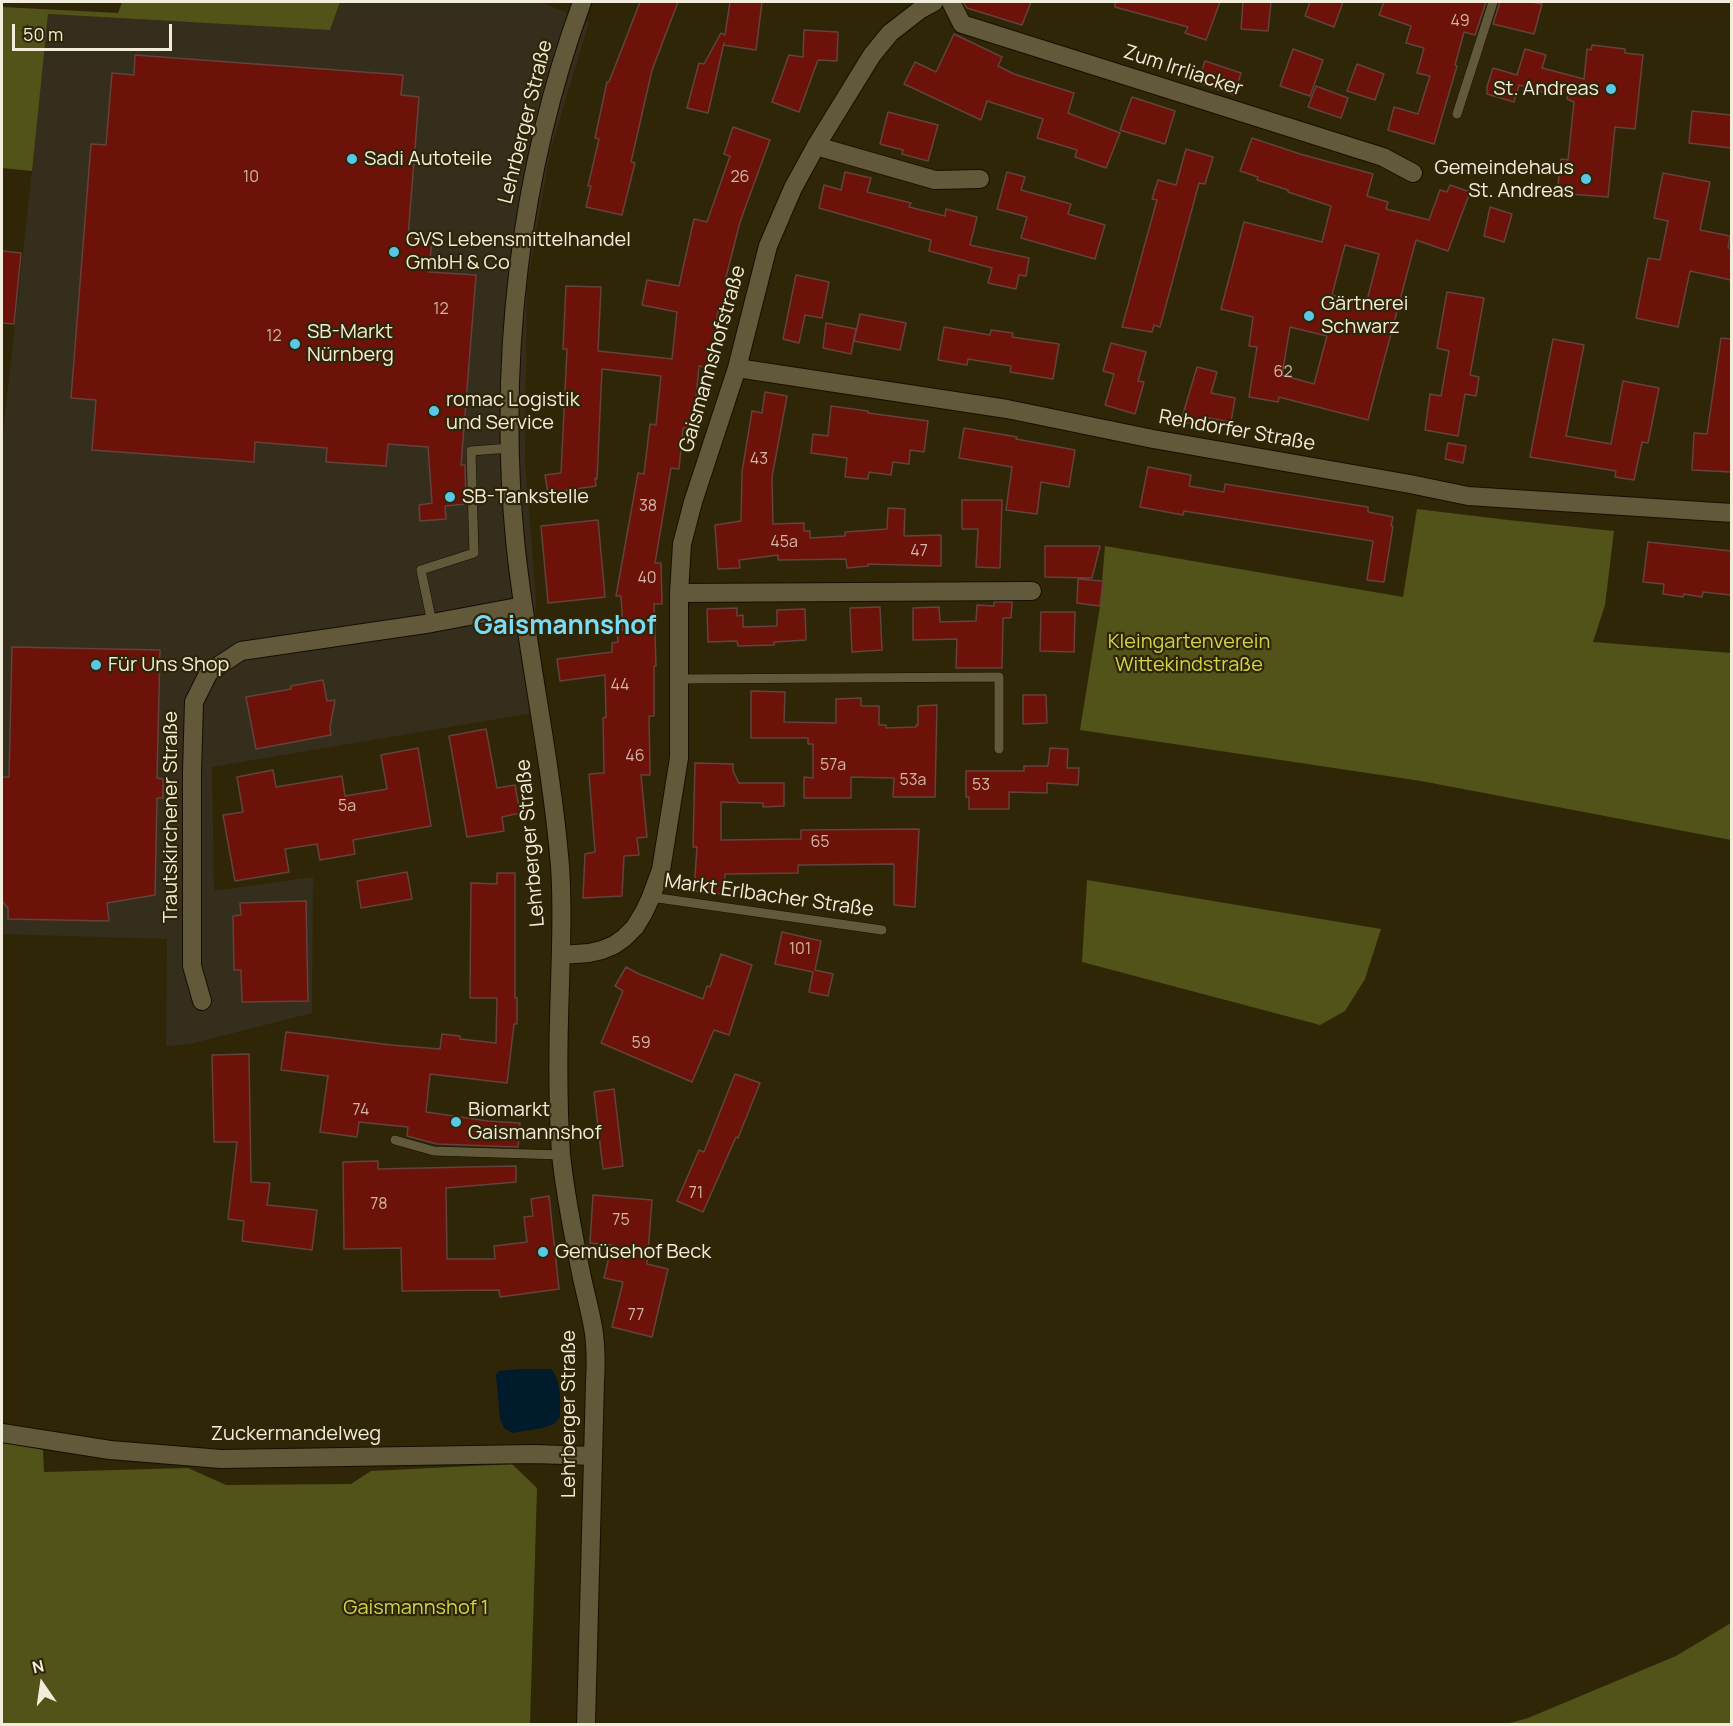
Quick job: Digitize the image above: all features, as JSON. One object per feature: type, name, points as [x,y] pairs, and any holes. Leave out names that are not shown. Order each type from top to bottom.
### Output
[{"type":"street","name":"Lehrberger Straße","points":[[582,2],[551,100],[525,224],[511,354],[510,448],[513,514],[523,606],[558,845],[561,896],[558,1090],[561,1155],[568,1209],[594,1334],[596,1372],[586,1725]]},
{"type":"street","name":"Gaismannshofstraße","points":[[561,955],[589,953],[614,945],[635,927],[651,897],[661,870],[679,758],[679,593],[682,544],[693,502],[737,368],[768,246],[793,188],[872,55],[890,33],[934,2]]},
{"type":"street","name":"Zum Irrliacker","points":[[951,2],[962,24],[1383,157],[1413,173]]},
{"type":"street","points":[[816,146],[934,180],[980,179]]},
{"type":"street","name":"Rehdorfer Straße","points":[[737,368],[1007,409],[1153,439],[1468,496],[1731,513]]},
{"type":"street","points":[[679,593],[1032,591]]},
{"type":"street","name":"Trautskirchener Straße","points":[[202,1000],[192,966],[192,772],[194,702],[209,672],[241,651],[432,623],[523,606]]},
{"type":"street","name":"Zuckermandelweg","points":[[2,1433],[110,1450],[221,1459],[534,1454],[593,1456]]},
{"type":"lane","points":[[1457,114],[1493,2]]},
{"type":"lane","points":[[432,623],[421,570],[474,553],[471,452],[510,448]]},
{"type":"lane","points":[[680,679],[999,677],[999,749]]},
{"type":"lane","name":"Markt Erlbacher Straße","points":[[651,897],[882,930]]},
{"type":"lane","points":[[396,1140],[434,1151],[561,1155]]},
{"type":"shaded area","points":[[340,2],[541,2],[589,22],[550,152],[527,285],[525,460],[536,601],[533,713],[212,767],[214,891],[313,877],[312,1013],[190,1044],[166,1046],[167,939],[2,934],[2,443],[47,14],[330,30]]},
{"type":"green space","points":[[122,2],[340,2],[330,30],[48,14],[32,171],[2,168],[2,7],[118,13]]},
{"type":"green space","name":"Kleingartenverein Wittekindstraße","points":[[1417,509],[1614,531],[1605,605],[1593,642],[1731,653],[1731,840],[1421,781],[1080,730],[1100,606],[1105,546],[1403,597]]},
{"type":"green space","points":[[1087,880],[1381,929],[1365,979],[1345,1011],[1320,1025],[1082,962]]},
{"type":"green space","name":"Gaismannshof 1","points":[[2,1440],[43,1450],[44,1472],[188,1468],[226,1485],[351,1484],[371,1471],[512,1464],[537,1488],[530,1724],[2,1724]]},
{"type":"green space","points":[[1731,1623],[1731,1724],[1506,1724],[1528,1718],[1676,1656]]},
{"type":"water","points":[[551,1369],[559,1385],[560,1417],[554,1424],[543,1428],[512,1433],[504,1428],[500,1419],[496,1375],[499,1371]]},
{"type":"building","points":[[640,2],[678,2],[652,70],[631,162],[635,163],[622,215],[586,207],[591,186],[588,186],[599,139],[595,138],[607,82],[609,82]]},
{"type":"building","points":[[730,2],[762,2],[756,50],[724,45],[724,43],[708,113],[687,108],[699,63],[704,64],[721,33],[725,35]]},
{"type":"building","points":[[963,2],[1031,2],[1022,25],[967,8]]},
{"type":"building","points":[[1115,2],[1220,2],[1206,40],[1185,33],[1188,27],[1115,7]]},
{"type":"building","points":[[1243,2],[1271,2],[1268,31],[1241,29]]},
{"type":"building","points":[[1310,2],[1343,2],[1334,27],[1305,16]]},
{"type":"building","points":[[1384,2],[1486,2],[1475,35],[1464,32],[1455,65],[1457,66],[1434,144],[1388,130],[1394,107],[1418,114],[1430,76],[1417,73],[1424,48],[1406,43],[1411,26],[1379,15]]},
{"type":"building","points":[[1500,2],[1542,4],[1534,34],[1493,24]]},
{"type":"building","points":[[804,30],[838,32],[837,61],[818,60],[799,112],[772,102],[789,55],[803,57]]},
{"type":"building","points":[[954,34],[1002,57],[998,66],[1014,74],[1074,93],[1068,113],[1120,133],[1106,168],[1075,157],[1077,150],[1037,138],[1043,119],[987,101],[981,120],[904,84],[915,62],[936,72]]},
{"type":"building","points":[[1592,45],[1625,49],[1625,53],[1643,55],[1635,129],[1615,127],[1608,197],[1557,193],[1561,159],[1568,160],[1574,102],[1567,99],[1568,92],[1558,90],[1556,96],[1519,85],[1514,102],[1487,94],[1493,68],[1517,75],[1525,49],[1546,55],[1542,68],[1584,79],[1587,49],[1591,50]]},
{"type":"building","points":[[1293,49],[1323,60],[1310,96],[1280,86]]},
{"type":"building","points":[[135,55],[403,75],[401,95],[419,97],[408,237],[432,239],[429,272],[476,275],[461,465],[465,465],[466,504],[445,506],[446,519],[420,521],[419,505],[432,503],[428,447],[388,444],[386,466],[326,462],[327,448],[255,442],[254,462],[92,450],[96,400],[71,398],[91,144],[106,145],[112,73],[134,75]]},
{"type":"building","points":[[1205,61],[1241,73],[1234,95],[1198,83]]},
{"type":"building","points":[[1357,64],[1384,74],[1375,100],[1347,91]]},
{"type":"building","points":[[1316,86],[1348,98],[1341,118],[1308,107]]},
{"type":"building","points":[[1132,97],[1175,111],[1165,144],[1120,130]]},
{"type":"building","points":[[1692,111],[1731,115],[1731,148],[1689,143]]},
{"type":"building","points":[[888,112],[938,125],[928,161],[902,154],[903,150],[880,144]]},
{"type":"building","points":[[733,127],[770,140],[740,222],[725,281],[731,282],[725,311],[718,309],[711,368],[699,366],[693,428],[683,428],[679,469],[671,468],[655,563],[661,563],[662,604],[654,604],[656,666],[654,666],[654,716],[649,716],[650,775],[641,775],[647,837],[637,838],[639,855],[624,856],[622,896],[583,898],[585,854],[595,852],[589,774],[604,773],[605,675],[560,681],[557,659],[612,652],[612,643],[618,642],[617,630],[623,630],[621,596],[616,596],[638,473],[644,474],[650,424],[656,425],[661,376],[602,369],[596,486],[548,493],[545,475],[561,473],[567,349],[563,349],[566,286],[601,287],[598,351],[672,359],[677,312],[642,305],[647,280],[679,286],[694,219],[707,222],[730,156],[724,154]]},
{"type":"building","points":[[1252,138],[1373,174],[1367,196],[1388,202],[1386,209],[1429,220],[1440,190],[1447,192],[1450,185],[1470,192],[1448,251],[1416,240],[1368,420],[1279,397],[1278,402],[1249,397],[1257,347],[1249,346],[1253,317],[1221,309],[1244,222],[1322,242],[1331,206],[1288,192],[1288,190],[1257,180],[1258,177],[1240,171]],"holes":[[[1345,245],[1379,254],[1366,304],[1332,295]],[[1290,327],[1327,336],[1314,384],[1282,375]]]},
{"type":"building","points":[[1186,149],[1213,157],[1205,184],[1199,183],[1160,327],[1154,325],[1152,332],[1122,327],[1157,200],[1152,199],[1158,180],[1176,185]]},
{"type":"building","points":[[845,172],[871,178],[867,192],[911,203],[909,207],[945,216],[946,209],[977,217],[970,245],[1029,258],[1026,276],[1019,275],[1016,289],[988,283],[992,268],[929,251],[931,240],[819,208],[824,185],[841,190]]},
{"type":"building","points":[[1007,172],[1025,177],[1021,190],[1071,204],[1068,214],[1105,225],[1095,259],[1021,238],[1027,217],[997,209]]},
{"type":"building","points":[[1663,173],[1710,182],[1700,230],[1730,236],[1728,248],[1731,248],[1731,280],[1690,271],[1678,327],[1636,318],[1648,258],[1660,260],[1668,221],[1654,218]]},
{"type":"building","points":[[1490,207],[1512,214],[1504,242],[1484,236]]},
{"type":"building","points":[[2,251],[21,253],[14,324],[2,323]]},
{"type":"building","points":[[796,275],[829,282],[822,318],[805,315],[799,343],[783,339]]},
{"type":"building","points":[[1447,292],[1484,298],[1470,375],[1479,377],[1476,396],[1465,394],[1458,436],[1425,430],[1430,394],[1441,396],[1449,351],[1437,348]]},
{"type":"building","points":[[860,314],[906,323],[900,350],[854,341]]},
{"type":"building","points":[[826,323],[856,329],[851,354],[823,348]]},
{"type":"building","points":[[944,327],[990,335],[991,330],[1013,333],[1012,337],[1059,344],[1053,379],[1010,372],[1011,366],[968,359],[967,365],[938,360]]},
{"type":"building","points":[[1721,338],[1731,339],[1731,472],[1692,470],[1694,433],[1707,434]]},
{"type":"building","points":[[1553,339],[1584,345],[1566,436],[1611,444],[1623,381],[1659,388],[1648,443],[1642,442],[1634,480],[1615,477],[1616,471],[1530,457]]},
{"type":"building","points":[[1111,343],[1146,352],[1138,381],[1144,382],[1135,414],[1105,405],[1114,374],[1103,371]]},
{"type":"building","points":[[1197,367],[1217,372],[1211,393],[1235,398],[1231,422],[1204,417],[1202,427],[1181,421]]},
{"type":"building","points":[[765,392],[787,396],[772,477],[773,524],[804,523],[804,531],[810,531],[810,538],[845,536],[845,532],[887,529],[888,508],[905,509],[904,536],[941,535],[941,566],[868,564],[868,566],[847,568],[846,559],[778,560],[778,555],[739,560],[740,568],[718,569],[715,525],[741,521],[742,472],[752,411],[762,413]]},
{"type":"building","points":[[831,406],[928,421],[924,452],[910,450],[909,464],[893,462],[891,475],[869,472],[868,479],[845,477],[847,458],[811,453],[813,434],[828,436]]},
{"type":"building","points":[[964,428],[1075,450],[1069,487],[1041,482],[1037,514],[1006,510],[1012,467],[959,458]]},
{"type":"building","points":[[1448,443],[1466,446],[1463,463],[1445,459]]},
{"type":"building","points":[[1148,467],[1191,475],[1189,486],[1224,492],[1225,484],[1368,507],[1368,512],[1393,517],[1384,582],[1367,580],[1373,541],[1184,511],[1183,515],[1140,507]]},
{"type":"building","points":[[962,500],[1002,500],[1000,568],[976,567],[978,529],[962,529]]},
{"type":"building","points":[[598,520],[605,597],[548,603],[541,526]]},
{"type":"building","points":[[1648,542],[1731,551],[1731,595],[1703,592],[1702,597],[1684,594],[1683,597],[1663,594],[1664,584],[1643,582]]},
{"type":"building","points":[[1045,546],[1100,546],[1092,578],[1045,577]]},
{"type":"building","points":[[1078,579],[1103,581],[1100,606],[1077,603]]},
{"type":"building","points":[[994,602],[1012,602],[1011,618],[1003,618],[1002,668],[956,668],[957,639],[913,640],[913,608],[939,607],[940,622],[976,621],[977,605],[994,606]]},
{"type":"building","points":[[880,607],[882,650],[852,652],[850,608]]},
{"type":"building","points":[[737,608],[737,616],[743,615],[743,627],[777,626],[777,610],[805,609],[806,640],[774,642],[774,645],[738,646],[737,641],[708,642],[707,609]]},
{"type":"building","points":[[1041,612],[1075,612],[1074,652],[1040,651]]},
{"type":"building","points":[[12,647],[160,650],[157,778],[163,779],[163,798],[157,798],[155,895],[107,903],[109,921],[8,919],[8,908],[2,901],[2,777],[9,777]]},
{"type":"building","points":[[323,680],[327,701],[335,700],[330,727],[331,735],[256,749],[246,697],[291,689],[291,686]]},
{"type":"building","points":[[751,691],[785,692],[784,722],[836,723],[836,699],[861,698],[861,706],[879,706],[879,725],[886,725],[886,728],[916,727],[918,725],[918,706],[937,705],[935,797],[893,797],[894,778],[851,777],[851,798],[804,798],[804,777],[813,778],[813,744],[808,744],[808,738],[751,738]]},
{"type":"building","points":[[1023,695],[1046,695],[1047,723],[1023,724]]},
{"type":"building","points":[[486,729],[497,788],[515,785],[520,813],[502,817],[504,831],[467,837],[449,736]]},
{"type":"building","points":[[418,748],[431,826],[353,840],[355,854],[320,860],[317,844],[285,849],[289,872],[235,881],[223,815],[243,812],[237,777],[273,770],[276,787],[342,776],[345,796],[387,789],[381,755]]},
{"type":"building","points":[[1050,748],[1068,749],[1067,768],[1079,768],[1078,785],[1047,783],[1047,793],[1009,792],[1009,809],[969,809],[969,797],[966,797],[966,771],[1024,771],[1024,766],[1048,766]]},
{"type":"building","points":[[695,763],[733,764],[733,771],[739,783],[784,783],[784,806],[763,807],[763,803],[721,802],[721,840],[801,839],[801,830],[919,829],[915,907],[894,905],[894,864],[798,865],[798,873],[725,874],[723,894],[694,891],[697,847],[693,847]]},
{"type":"building","points":[[407,872],[412,899],[361,908],[357,881]]},
{"type":"building","points":[[497,873],[515,873],[517,1024],[514,1024],[507,1083],[430,1074],[426,1112],[520,1123],[518,1147],[437,1144],[407,1136],[408,1127],[359,1122],[357,1137],[320,1132],[328,1076],[281,1070],[286,1032],[440,1049],[442,1034],[460,1036],[460,1039],[496,1043],[497,998],[470,998],[471,883],[497,884]]},
{"type":"building","points":[[306,901],[308,1001],[242,1002],[241,970],[234,970],[233,916],[241,915],[240,903]]},
{"type":"building","points":[[782,932],[821,941],[815,970],[833,974],[828,996],[809,992],[813,972],[775,964]]},
{"type":"building","points":[[721,954],[752,965],[729,1035],[714,1030],[692,1082],[601,1043],[623,991],[615,986],[626,967],[703,999],[707,986],[710,987]]},
{"type":"building","points":[[249,1054],[251,1182],[270,1183],[267,1205],[317,1210],[312,1250],[242,1241],[244,1221],[228,1219],[237,1142],[214,1142],[212,1055]]},
{"type":"building","points":[[735,1074],[760,1083],[738,1138],[736,1137],[703,1212],[677,1201],[699,1150],[704,1152]]},
{"type":"building","points":[[614,1089],[623,1166],[603,1169],[594,1092]]},
{"type":"building","points":[[378,1161],[378,1169],[516,1166],[516,1182],[446,1188],[447,1259],[495,1259],[494,1246],[527,1242],[524,1217],[533,1216],[531,1199],[549,1196],[559,1289],[500,1297],[499,1290],[402,1291],[401,1248],[344,1249],[343,1162]]},
{"type":"building","points":[[593,1195],[652,1200],[647,1264],[668,1269],[652,1337],[612,1327],[623,1282],[604,1278],[612,1245],[590,1243]]},
{"type":"place","name":"St. Andreas","points":[[1611,89]]},
{"type":"place","name":"Sadi Autoteile","points":[[352,159]]},
{"type":"place","name":"Gemeindehaus St. Andreas","points":[[1586,179]]},
{"type":"place","name":"GVS Lebensmittelhandel GmbH & Co","points":[[394,252]]},
{"type":"place","name":"Gärtnerei Schwarz","points":[[1309,316]]},
{"type":"place","name":"SB-Markt Nürnberg","points":[[295,344]]},
{"type":"place","name":"romac Logistik und Service","points":[[434,411]]},
{"type":"place","name":"SB-Tankstelle","points":[[450,497]]},
{"type":"place","name":"Für Uns Shop","points":[[96,665]]},
{"type":"place","name":"Biomarkt Gaismannshof","points":[[456,1122]]},
{"type":"place","name":"Gemüsehof Beck","points":[[543,1252]]},
{"type":"district","name":"Gaismannshof","points":[[565,627]]}]
